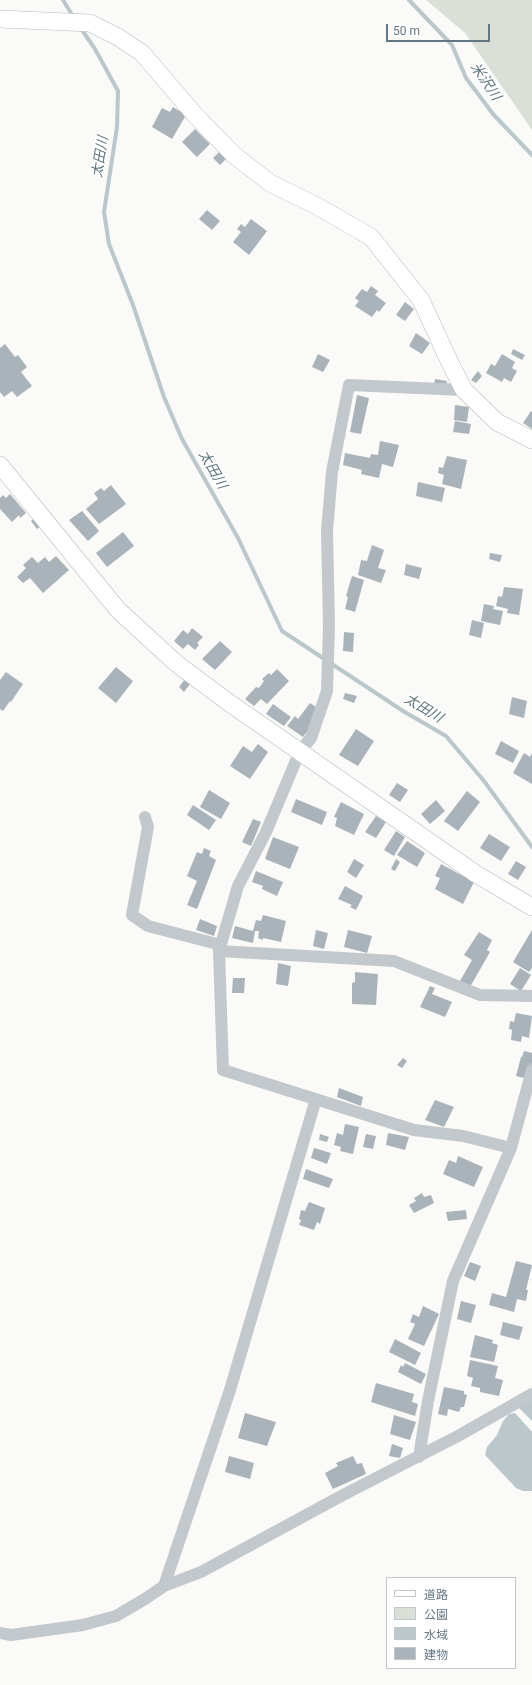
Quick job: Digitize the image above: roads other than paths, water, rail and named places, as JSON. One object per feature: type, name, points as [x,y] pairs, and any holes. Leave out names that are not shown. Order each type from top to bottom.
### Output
[{"type":"street","points":[[0,19],[90,23],[118,37],[142,53],[195,115],[234,155],[270,183],[315,205],[371,237],[421,300],[464,390],[497,422],[532,440]]},
{"type":"street","points":[[464,390],[349,385],[332,472],[327,532],[329,626],[327,691],[311,738],[300,751],[266,832],[238,886],[220,948],[223,1070],[414,1130],[463,1136],[511,1148]]},
{"type":"street","points":[[2,471],[118,610],[177,664],[228,702],[476,874],[531,903]]},
{"type":"street","points":[[145,817],[148,827],[132,915],[148,926],[220,948],[394,961],[480,994],[532,996]]},
{"type":"street","points":[[419,1457],[428,1400],[453,1281],[511,1148],[532,1070]]},
{"type":"street","points":[[164,1586],[230,1390],[316,1099]]},
{"type":"street","points":[[0,1633],[11,1635],[83,1625],[116,1616],[164,1586],[201,1572],[343,1495],[419,1457],[532,1394]]},
{"type":"water","points":[[532,1398],[532,1421],[519,1408]]},
{"type":"water","points":[[515,1413],[532,1432],[532,1491],[523,1491],[516,1488],[485,1455],[487,1447],[497,1435],[503,1421],[509,1414]]},
{"type":"waterway","name":"太田川","points":[[63,0],[74,18]]},
{"type":"waterway","name":"米沢川","points":[[409,0],[452,45],[466,78],[493,114],[532,155]]},
{"type":"waterway","name":"太田川","points":[[80,27],[95,49],[118,91],[117,127],[104,212],[109,244],[133,305],[164,397],[182,439],[238,538],[282,631],[403,711],[446,736],[484,781],[532,847]]}]
